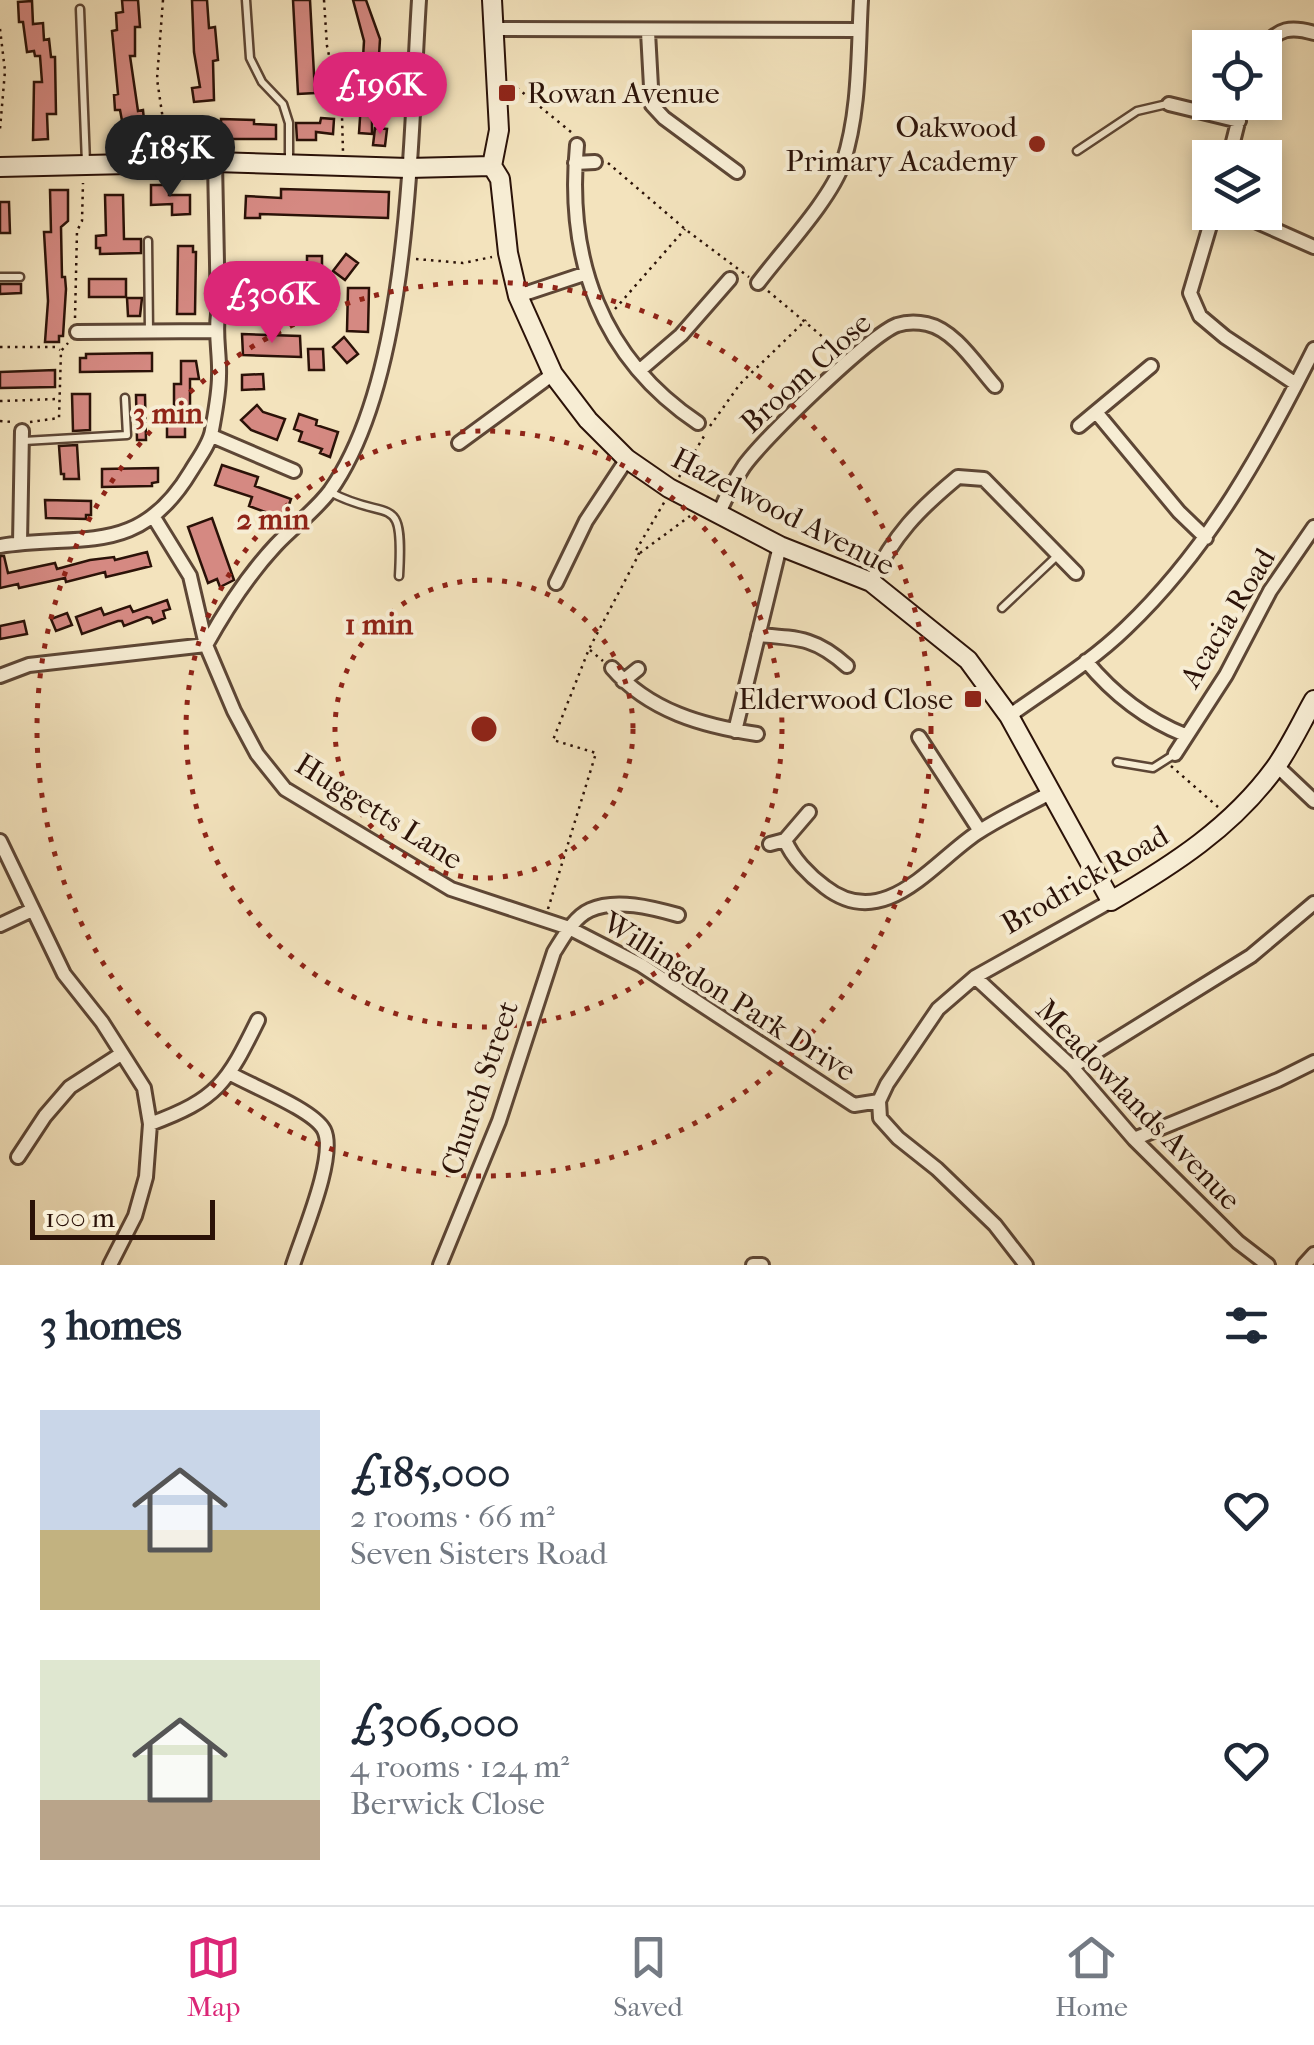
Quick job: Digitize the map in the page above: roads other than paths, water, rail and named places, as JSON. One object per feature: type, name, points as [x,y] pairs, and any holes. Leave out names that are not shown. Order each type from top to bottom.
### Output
[{"type":"street","points":[[0,676],[28,666],[206,645],[232,600],[274,548],[329,491],[375,394],[390,316],[408,168],[419,0]]},
{"type":"street","name":"Hazelwood Avenue","points":[[492,0],[499,130],[492,166],[500,178],[508,253],[518,296],[553,374],[588,420],[627,459],[672,489],[780,546],[871,582],[968,660],[1009,716],[1111,901]]},
{"type":"street","points":[[758,283],[830,188],[843,164],[859,66],[860,0]]},
{"type":"street","points":[[493,28],[648,32],[859,30]]},
{"type":"street","points":[[1282,32],[1298,28],[1314,33]]},
{"type":"street","points":[[648,32],[652,104],[664,118],[737,172]]},
{"type":"street","points":[[1168,104],[1238,121],[1233,140]]},
{"type":"street","points":[[578,142],[576,208],[584,274],[619,347],[656,390],[698,423]]},
{"type":"street","points":[[0,546],[77,542],[116,535],[154,516],[178,492],[212,436],[219,378],[215,332],[215,162]]},
{"type":"street","points":[[0,168],[215,162],[408,168],[492,166]]},
{"type":"street","points":[[575,162],[601,162]]},
{"type":"street","points":[[1212,230],[1190,293],[1200,316],[1296,384]]},
{"type":"street","points":[[1275,230],[1314,248]]},
{"type":"street","points":[[518,296],[584,274]]},
{"type":"street","points":[[640,370],[681,335],[730,279]]},
{"type":"street","points":[[218,314],[319,312]]},
{"type":"street","name":"Broom Close","points":[[711,510],[746,464],[851,360],[898,324],[930,324],[952,339],[995,386]]},
{"type":"street","points":[[77,332],[215,332]]},
{"type":"street","points":[[1009,716],[1126,628],[1206,538],[1250,471],[1314,349]]},
{"type":"street","points":[[1080,426],[1150,366]]},
{"type":"street","points":[[458,443],[553,374]]},
{"type":"street","points":[[1096,412],[1206,538]]},
{"type":"street","points":[[20,543],[22,436]]},
{"type":"street","points":[[212,436],[294,472]]},
{"type":"street","points":[[556,582],[586,521],[627,459]]},
{"type":"street","points":[[871,582],[888,547],[908,522],[958,477],[984,480],[1076,573]]},
{"type":"street","name":"Huggetts Lane","points":[[154,516],[190,576],[206,645],[257,754],[285,790],[451,888],[568,928]]},
{"type":"street","name":"Acacia Road","points":[[1175,754],[1226,675],[1270,591],[1314,527]]},
{"type":"street","points":[[736,730],[780,546]]},
{"type":"street","points":[[758,635],[800,638],[826,646],[847,666]]},
{"type":"street","points":[[1086,661],[1107,686],[1153,722],[1185,735]]},
{"type":"street","points":[[612,668],[623,681],[664,708],[695,722],[756,734]]},
{"type":"street","points":[[623,681],[638,669]]},
{"type":"street","name":"Brodrick Road","points":[[879,1101],[886,1084],[938,1009],[975,978],[1170,866],[1230,818],[1276,766],[1314,700]]},
{"type":"street","points":[[919,737],[922,757],[980,831]]},
{"type":"street","points":[[1276,766],[1314,802]]},
{"type":"street","points":[[785,840],[807,870],[836,896],[879,902],[918,881],[980,831],[1052,792]]},
{"type":"street","points":[[770,844],[785,840],[809,812]]},
{"type":"street","points":[[0,841],[64,974],[102,1022],[144,1088],[150,1124],[146,1177],[135,1216],[110,1265]]},
{"type":"street","points":[[1072,1068],[1251,956],[1314,903]]},
{"type":"street","points":[[568,928],[590,910],[616,906],[678,915]]},
{"type":"street","points":[[0,926],[32,910]]},
{"type":"street","name":"Willingdon Park Drive","points":[[568,928],[641,965],[854,1105],[879,1101],[880,1118],[995,1225],[1026,1265]]},
{"type":"street","name":"Church Street","points":[[440,1265],[499,1122],[554,952],[568,928]]},
{"type":"street","name":"Meadowlands Avenue","points":[[975,978],[1072,1068],[1134,1140],[1238,1242],[1268,1265]]},
{"type":"street","points":[[150,1124],[190,1109],[231,1074],[258,1020]]},
{"type":"street","points":[[18,1158],[45,1116],[70,1087],[121,1054]]},
{"type":"street","points":[[1134,1140],[1314,1062]]},
{"type":"street","points":[[231,1074],[312,1118],[324,1130],[328,1154],[293,1265]]},
{"type":"street","points":[[1304,1265],[1314,1254]]},
{"type":"street","points":[[752,1265],[762,1265]]},
{"type":"lane","points":[[246,0],[250,58],[262,82],[282,104],[288,123],[289,163]]},
{"type":"lane","points":[[80,9],[86,166]]},
{"type":"lane","points":[[1076,151],[1137,111],[1168,104]]},
{"type":"lane","points":[[148,241],[150,334]]},
{"type":"lane","points":[[0,277],[20,276]]},
{"type":"lane","points":[[22,436],[126,435],[125,398]]},
{"type":"lane","points":[[329,491],[388,511],[396,518],[400,530],[398,576]]},
{"type":"lane","points":[[1002,608],[1058,555]]},
{"type":"lane","points":[[1117,762],[1153,768],[1175,754]]},
{"type":"place","name":"Rowan Avenue","points":[[507,93]]},
{"type":"place","name":"Oakwood Primary Academy","points":[[1037,144]]},
{"type":"place","name":"Elderwood Close","points":[[973,699]]}]
